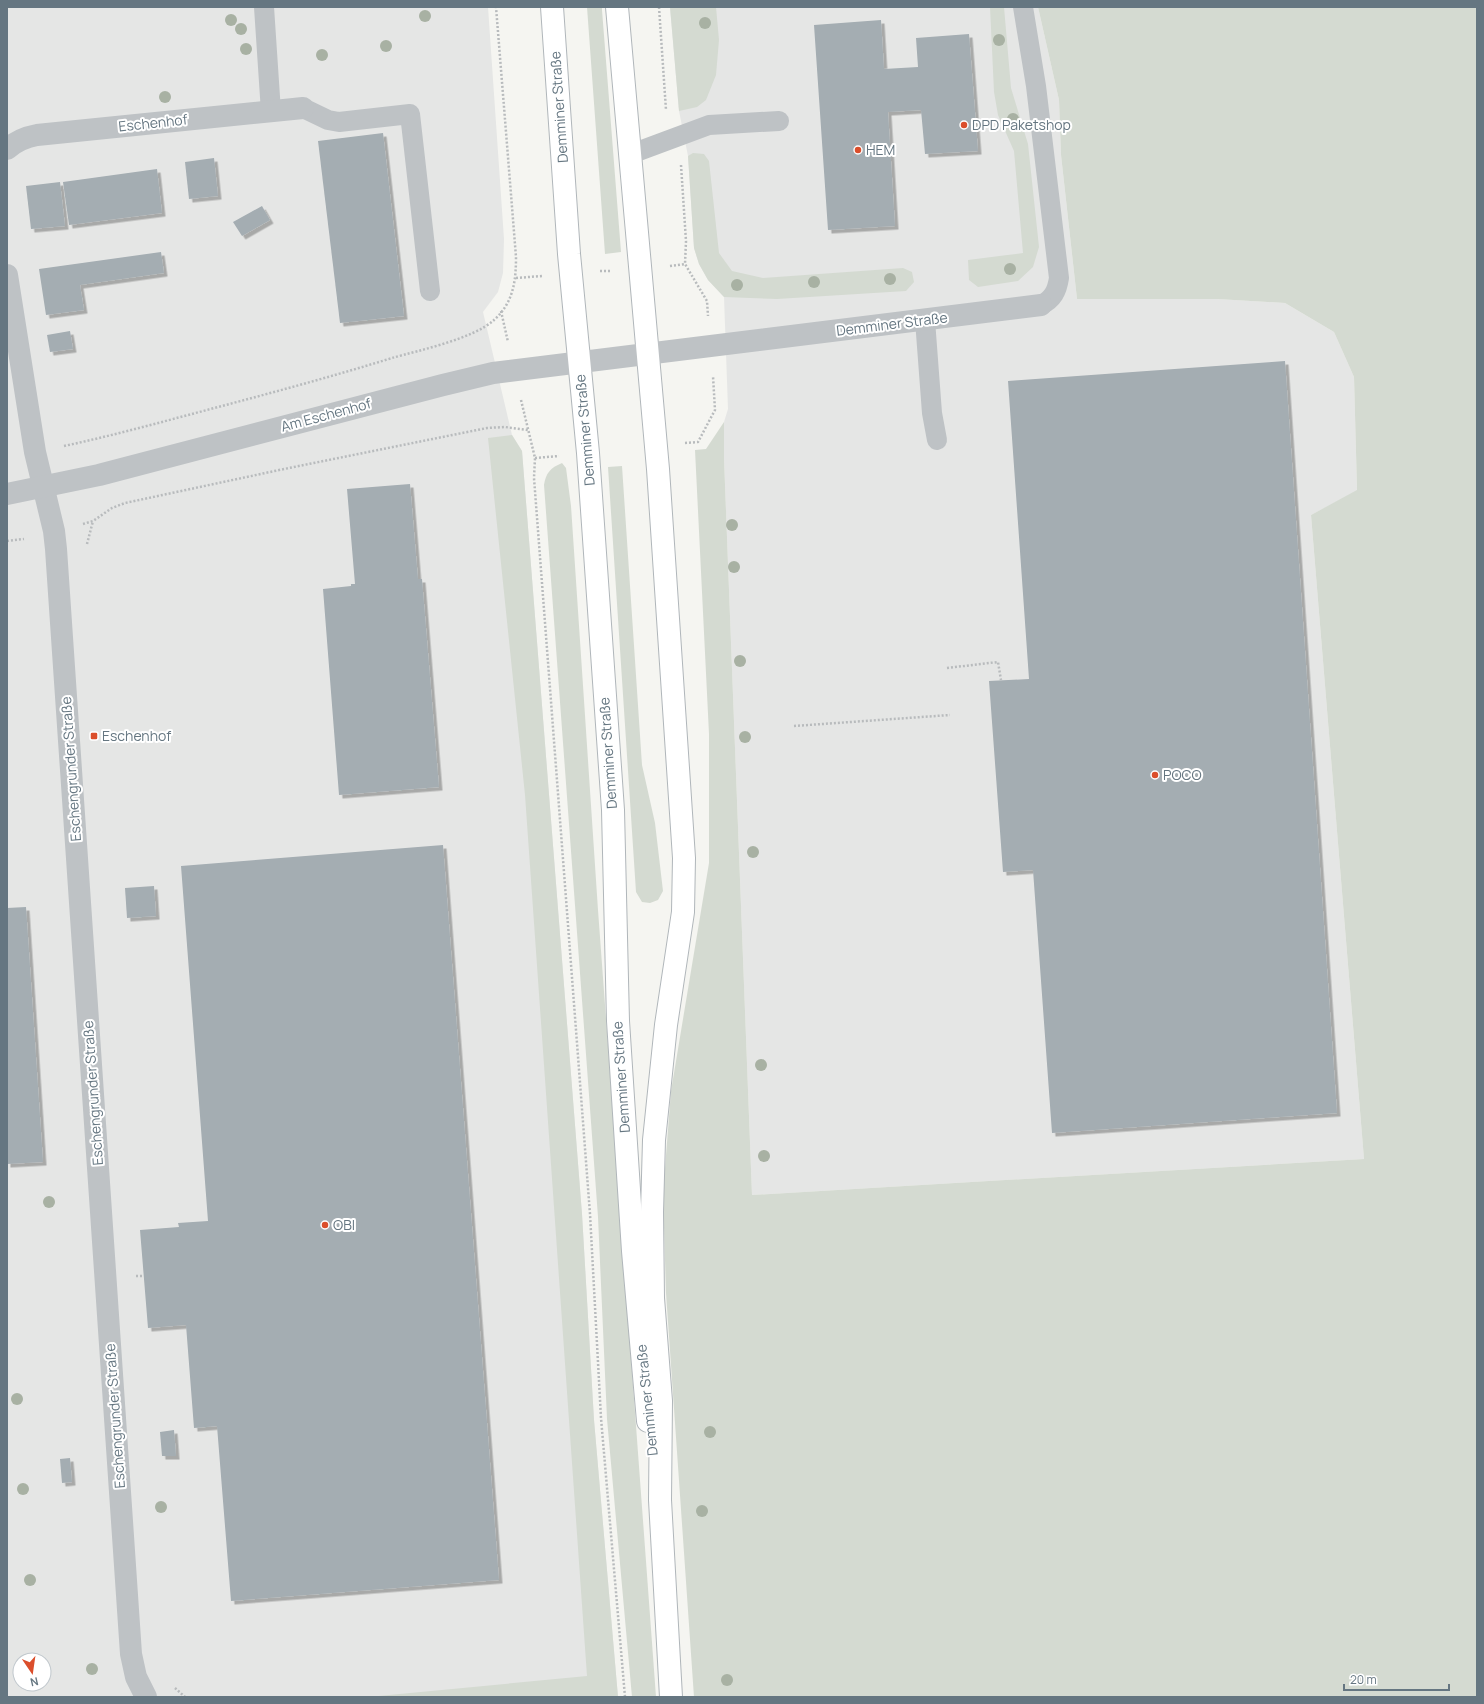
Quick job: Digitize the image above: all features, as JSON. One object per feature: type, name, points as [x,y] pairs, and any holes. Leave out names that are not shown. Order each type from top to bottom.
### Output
[{"type":"main road","name":"Demminer Straße","points":[[552,7],[569,254],[588,461],[612,810],[618,1021],[632,1243],[645,1403],[660,1500]]},
{"type":"main road","name":"Demminer Straße","points":[[617,7],[649,354],[684,858],[683,912],[666,1025],[654,1140],[652,1212],[653,1298],[660,1401],[660,1500],[671,1697]]},
{"type":"street","name":"Eschenhof","points":[[7,149],[12,144],[24,138],[37,135],[303,108]]},
{"type":"street","points":[[7,275],[35,452],[44,487]]},
{"type":"street","name":"Demminer Straße","points":[[649,354],[1041,305]]},
{"type":"street","name":"Am Eschenhof","points":[[7,494],[99,475],[493,373],[649,354]]},
{"type":"street","name":"Eschengrunder Straße","points":[[44,487],[54,531],[57,556],[131,1654],[136,1677],[146,1697]]},
{"type":"lane","points":[[264,7],[271,112]]},
{"type":"lane","points":[[1023,7],[1036,86],[1059,278],[1055,294],[1049,301],[1041,305]]},
{"type":"lane","points":[[303,108],[328,120],[339,122],[410,114],[430,291]]},
{"type":"lane","points":[[630,154],[709,125],[779,121]]},
{"type":"lane","points":[[925,320],[932,413],[937,440]]},
{"type":"path","points":[[35,452],[96,439],[273,393],[469,335],[494,320],[509,301],[514,289],[516,278],[516,257],[496,7]]},
{"type":"path","points":[[7,541],[14,541],[93,522],[112,508],[125,503],[487,428],[505,427],[528,430],[535,458],[534,478],[590,1214],[600,1418],[625,1697]]},
{"type":"path","points":[[947,668],[998,662],[1001,680]]},
{"type":"path","points":[[794,726],[950,715]]},
{"type":"shaded area","points":[[7,7],[488,7],[504,239],[503,273],[498,292],[483,312],[512,435],[522,451],[582,1214],[594,1420],[618,1697],[7,1697]]},
{"type":"shaded area","points":[[587,7],[602,7],[621,252],[605,254]]},
{"type":"shaded area","points":[[670,7],[1038,7],[1059,100],[1061,155],[1077,299],[1217,299],[1285,303],[1334,332],[1354,377],[1357,491],[1311,515],[1364,1159],[752,1195],[724,458],[724,422],[728,409],[724,297],[708,280],[699,264],[694,248],[688,156],[679,111]]},
{"type":"shaded area","points":[[670,7],[716,7],[719,40],[716,75],[706,100],[697,107],[679,111]]},
{"type":"shaded area","points":[[990,7],[1004,7],[1011,88],[1028,144],[1039,247],[1033,267],[1018,281],[978,287],[969,280],[968,260],[1023,253],[1014,151],[998,115],[994,92]]},
{"type":"shaded area","points":[[1038,7],[1477,7],[1477,1697],[694,1697],[666,1293],[663,1194],[671,1091],[709,863],[709,734],[695,450],[706,449],[724,422],[724,458],[752,1195],[1364,1159],[1311,515],[1357,490],[1354,377],[1334,332],[1285,303],[1217,299],[1077,299],[1061,155],[1059,100]]},
{"type":"shaded area","points":[[693,153],[704,154],[709,161],[719,253],[732,271],[763,278],[903,268],[912,272],[914,282],[906,291],[777,299],[724,297],[708,280],[699,264],[694,248],[688,156]]},
{"type":"shaded area","points":[[512,435],[522,451],[582,1214],[594,1420],[618,1697],[368,1697],[587,1676],[525,795],[488,438]]},
{"type":"shaded area","points":[[562,463],[566,468],[571,506],[598,910],[656,1697],[632,1697],[607,1419],[598,1217],[544,485],[549,471]]},
{"type":"shaded area","points":[[622,466],[642,765],[655,823],[663,891],[658,900],[650,903],[642,902],[636,892],[608,467]]},
{"type":"building","points":[[881,20],[884,69],[918,67],[916,38],[969,34],[978,151],[925,154],[921,110],[888,112],[895,226],[828,230],[814,25]]},
{"type":"building","points":[[383,133],[404,316],[340,323],[318,141]]},
{"type":"building","points":[[214,158],[218,196],[189,199],[185,162]]},
{"type":"building","points":[[157,169],[162,213],[69,225],[63,182]]},
{"type":"building","points":[[60,182],[65,226],[31,229],[26,186]]},
{"type":"building","points":[[262,206],[270,220],[242,236],[233,222]]},
{"type":"building","points":[[161,252],[164,273],[80,285],[84,310],[46,315],[39,269]]},
{"type":"building","points":[[70,331],[73,349],[50,352],[47,335]]},
{"type":"building","name":"POCO","points":[[1285,361],[1337,1113],[1052,1133],[1033,870],[1003,872],[989,681],[1029,679],[1008,381]]},
{"type":"building","points":[[410,484],[418,579],[422,579],[439,787],[339,795],[323,589],[351,586],[351,584],[355,584],[347,489]]},
{"type":"building","name":"OBI","points":[[443,845],[499,1580],[231,1601],[217,1426],[194,1428],[186,1325],[148,1328],[140,1230],[179,1227],[178,1223],[208,1221],[181,866]]},
{"type":"building","points":[[154,886],[156,916],[127,918],[125,888]]},
{"type":"building","points":[[26,907],[43,1162],[7,1164],[7,908]]},
{"type":"building","points":[[174,1430],[176,1456],[162,1456],[160,1432]]},
{"type":"building","points":[[70,1458],[72,1482],[62,1483],[60,1459]]},
{"type":"place","name":"DPD Paketshop","points":[[964,125]]},
{"type":"place","name":"HEM","points":[[858,150]]},
{"type":"place","name":"Eschenhof","points":[[94,736]]},
{"type":"place","name":"POCO","points":[[1155,775]]},
{"type":"place","name":"OBI","points":[[325,1225]]}]
